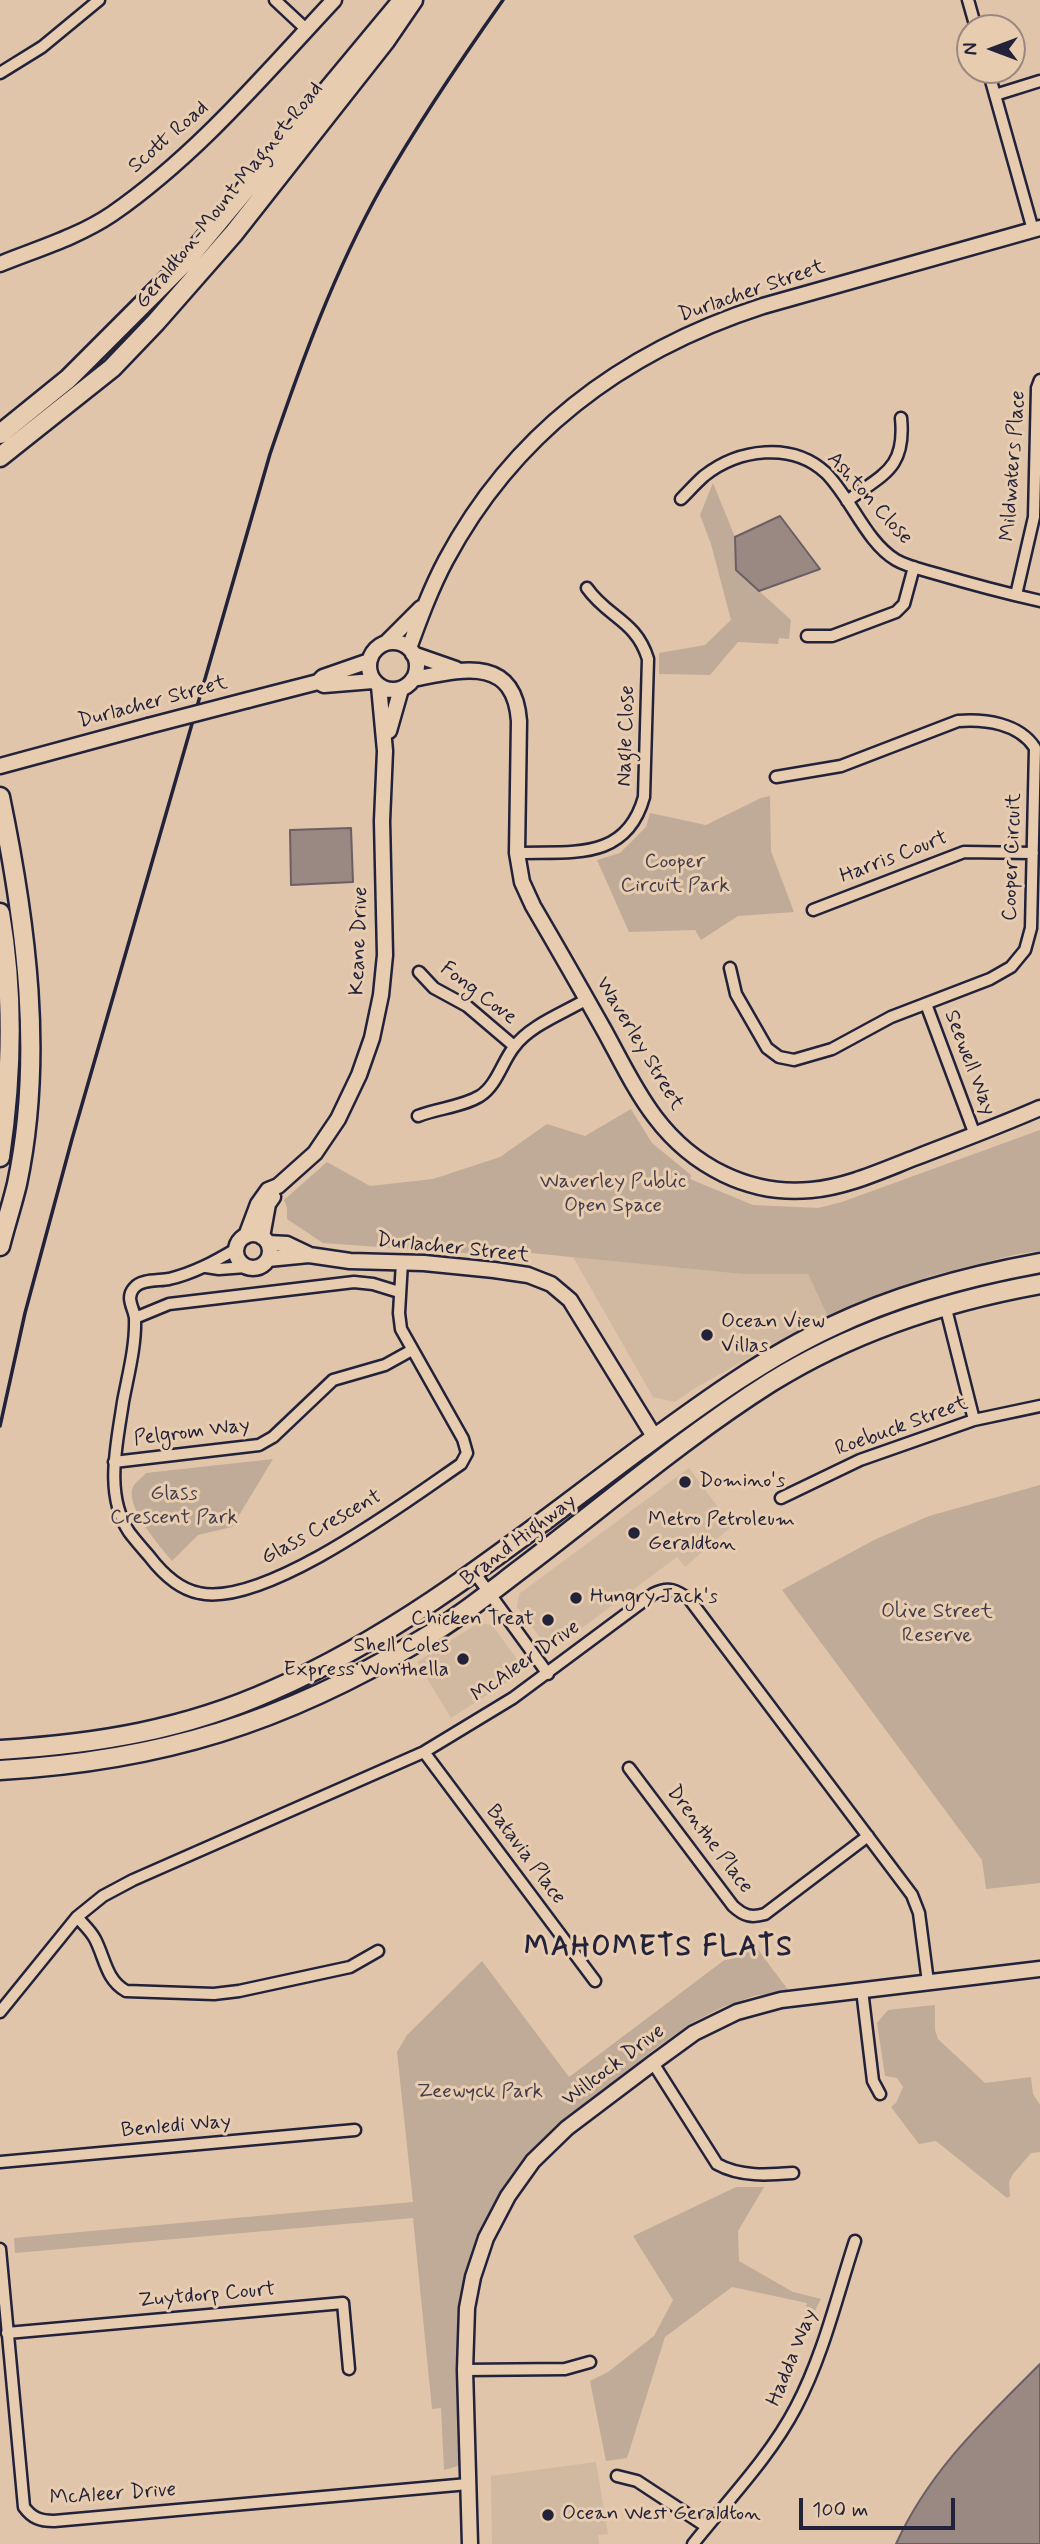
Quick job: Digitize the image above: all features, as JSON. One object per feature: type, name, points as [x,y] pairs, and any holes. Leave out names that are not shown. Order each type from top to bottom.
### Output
[{"type":"highway","name":"Geraldton-Mount Magnet Road","points":[[0,434],[68,379],[185,262],[403,0]]},
{"type":"highway","name":"Geraldton-Mount Magnet Road","points":[[0,457],[112,368],[156,322],[234,233],[385,41],[413,0]]},
{"type":"highway","points":[[0,797],[28,975],[30,1046],[26,1116],[17,1183],[0,1247]]},
{"type":"highway","points":[[0,913],[7,952],[10,1025],[7,1107],[0,1157]]},
{"type":"highway","name":"Brand Highway","points":[[0,1750],[95,1742],[148,1733],[208,1716],[274,1690],[330,1662],[428,1605],[736,1381],[834,1325],[886,1303],[942,1284],[1040,1263]]},
{"type":"highway","name":"Brand Highway","points":[[0,1770],[75,1765],[162,1749],[229,1731],[330,1691],[424,1639],[772,1381],[840,1346],[891,1324],[945,1305],[1040,1284]]},
{"type":"street","points":[[0,73],[42,47],[99,0]]},
{"type":"street","points":[[275,0],[307,30]]},
{"type":"street","name":"Scott Road","points":[[0,264],[66,238],[111,215],[205,139],[334,0]]},
{"type":"street","points":[[995,95],[1040,81]]},
{"type":"street","points":[[992,84],[1036,229]]},
{"type":"street","name":"Durlacher Street","points":[[411,651],[424,605],[446,559],[478,508],[521,454],[571,407],[616,373],[666,344],[718,320],[1036,229]]},
{"type":"street","name":"Mildwaters Place","points":[[1016,595],[1034,517],[1037,388],[1040,380]]},
{"type":"street","points":[[847,501],[890,470],[900,455],[903,438],[901,418]]},
{"type":"street","name":"Ashton Close","points":[[681,499],[704,476],[734,459],[753,453],[779,452],[803,458],[826,473],[883,549],[897,561],[1040,601]]},
{"type":"street","points":[[807,636],[832,636],[896,612],[904,604],[914,567]]},
{"type":"street","name":"Nagle Close","points":[[517,853],[587,852],[606,846],[626,832],[639,816],[644,797],[648,659],[643,642],[635,632],[596,601],[587,588]]},
{"type":"street","name":"Durlacher Street","points":[[386,643],[424,605]]},
{"type":"street","points":[[386,643],[400,643],[411,651],[417,667],[407,684],[390,690],[376,684],[369,671],[369,661],[375,649],[386,643]]},
{"type":"street","name":"Waverley Street","points":[[411,651],[458,669]]},
{"type":"street","name":"Durlacher Street","points":[[7,764],[318,682],[323,677],[369,661]]},
{"type":"street","name":"Waverley Street","points":[[407,684],[458,669],[473,669],[502,680],[511,690],[517,703],[517,853],[522,882],[533,906],[654,1116],[683,1148],[707,1166],[730,1178],[758,1187],[786,1191],[825,1188],[886,1169],[1040,1108]]},
{"type":"street","name":"Durlacher Street","points":[[318,682],[324,685],[376,684]]},
{"type":"street","name":"Keane Drive","points":[[376,684],[385,751]]},
{"type":"street","name":"Keane Drive","points":[[246,1236],[258,1204],[268,1190],[278,1186],[314,1153],[338,1119],[359,1075],[372,1038],[381,995],[385,955],[382,821],[385,751],[390,721],[407,684]]},
{"type":"street","name":"Cooper Circuit","points":[[730,968],[736,994],[767,1048],[779,1057],[794,1060],[832,1049],[891,1017],[989,979],[1011,967],[1025,950],[1031,928],[1035,748],[1027,736],[1014,728],[975,720],[958,721],[841,765],[776,777]]},
{"type":"street","name":"Harris Court","points":[[813,910],[964,852],[1032,853]]},
{"type":"street","name":"Fong Cove","points":[[419,972],[434,988],[467,1006],[514,1046]]},
{"type":"street","points":[[418,1116],[439,1108],[469,1102],[484,1093],[514,1046],[528,1033],[587,999]]},
{"type":"street","name":"Seewell Way","points":[[926,1004],[975,1135]]},
{"type":"street","name":"Keane Drive","points":[[265,1240],[268,1204],[278,1186]]},
{"type":"street","points":[[206,1268],[258,1267],[268,1259],[270,1251],[265,1240],[254,1235],[239,1241],[236,1249],[239,1261],[246,1266]]},
{"type":"street","name":"Durlacher Street","points":[[265,1240],[287,1244],[309,1255]]},
{"type":"street","points":[[206,1268],[236,1249]]},
{"type":"street","name":"Durlacher Street","points":[[268,1259],[309,1255],[350,1261],[402,1262],[495,1270],[528,1275],[551,1284],[570,1300],[667,1457]]},
{"type":"street","name":"Glass Crescent","points":[[206,1268],[168,1279],[141,1283],[134,1287],[130,1294],[135,1318],[133,1343],[114,1462],[114,1483],[117,1503],[128,1530],[160,1570],[179,1586],[199,1593],[224,1595],[251,1588],[317,1558],[358,1534],[461,1464],[467,1453],[463,1439],[401,1329],[399,1292],[402,1262]]},
{"type":"street","name":"Durlacher Street","points":[[135,1318],[169,1304],[354,1282],[373,1284],[399,1292]]},
{"type":"street","points":[[945,1305],[974,1420]]},
{"type":"street","name":"Pelgrom Way","points":[[114,1462],[259,1445],[273,1437],[333,1380],[386,1364],[412,1350]]},
{"type":"street","name":"Roebuck Street","points":[[781,1498],[860,1460],[974,1420],[1040,1406]]},
{"type":"street","points":[[474,1572],[548,1674]]},
{"type":"street","name":"McAleer Drive","points":[[0,2012],[77,1917],[103,1896],[133,1880],[424,1752],[513,1698],[653,1594],[665,1588],[677,1590],[690,1600],[912,1895],[919,1913],[928,1982]]},
{"type":"street","name":"Batavia Place","points":[[424,1752],[595,1981]]},
{"type":"street","name":"Drenthe Place","points":[[629,1768],[733,1906],[742,1914],[754,1917],[765,1914],[868,1836]]},
{"type":"street","points":[[77,1917],[94,1937],[110,1976],[126,1991],[215,1994],[239,1991],[350,1967],[378,1951]]},
{"type":"street","name":"Willcock Drive","points":[[470,2544],[465,2370],[467,2308],[473,2277],[486,2238],[508,2196],[533,2161],[567,2127],[694,2033],[737,2012],[781,2000],[1040,1969]]},
{"type":"street","points":[[862,1990],[873,2081],[880,2094]]},
{"type":"street","points":[[653,2063],[717,2164],[732,2172],[772,2175],[793,2173]]},
{"type":"street","name":"Benledi Way","points":[[0,2162],[355,2130]]},
{"type":"street","name":"Hadda Way","points":[[693,2544],[779,2436],[796,2407],[813,2371],[855,2241]]},
{"type":"street","name":"McAleer Drive","points":[[0,2249],[24,2507],[31,2516],[44,2521],[468,2484]]},
{"type":"street","name":"Zuytdorp Court","points":[[7,2333],[343,2303],[349,2369]]},
{"type":"street","points":[[465,2370],[565,2369],[590,2362]]},
{"type":"street","points":[[617,2476],[637,2481],[707,2527]]},
{"type":"shaded area","points":[[780,516],[820,569],[759,591],[736,570],[735,537]]},
{"type":"shaded area","points":[[351,828],[353,882],[291,885],[290,830]]},
{"type":"shaded area","name":"Ocean View Villas","points":[[573,1257],[742,1274],[808,1274],[829,1319],[763,1350],[675,1402],[653,1397]]},
{"type":"shaded area","points":[[689,1468],[732,1526],[685,1567],[677,1557],[558,1646],[545,1644],[517,1607],[519,1594]]},
{"type":"shaded area","points":[[478,1623],[492,1625],[519,1662],[518,1675],[451,1718],[417,1662]]},
{"type":"shaded area","points":[[1040,2364],[1040,2544],[896,2544],[909,2518],[941,2470],[979,2426]]},
{"type":"shaded area","name":"Ocean West Geraldton","points":[[596,2462],[608,2534],[598,2535],[599,2544],[492,2544],[491,2476]]},
{"type":"green space","points":[[713,483],[735,537],[736,570],[791,620],[789,639],[779,638],[778,644],[738,642],[710,675],[659,674],[659,653],[705,645],[731,620],[711,544],[700,515]]},
{"type":"green space","name":"Cooper Circuit Park","points":[[770,796],[771,851],[794,912],[738,916],[701,940],[695,930],[629,932],[597,860],[620,853],[646,827],[650,813],[706,825]]},
{"type":"green space","name":"Waverley Public Open Space","points":[[631,1109],[652,1143],[691,1175],[690,1179],[753,1205],[818,1208],[842,1202],[1040,1130],[1040,1251],[927,1277],[829,1319],[808,1274],[742,1274],[521,1252],[521,1257],[323,1243],[287,1219],[284,1200],[327,1162],[370,1186],[433,1179],[500,1157],[547,1124],[585,1136]]},
{"type":"green space","name":"Glass Crescent Park","points":[[273,1459],[232,1527],[198,1535],[172,1561],[144,1525],[133,1503],[134,1485],[146,1473]]},
{"type":"green space","name":"Olive Street Reserve","points":[[1040,1485],[1040,1883],[986,1889],[982,1860],[782,1590],[874,1540],[929,1516]]},
{"type":"green space","name":"Zeewyck Park","points":[[751,1940],[788,1990],[754,1996],[693,2022],[652,2051],[550,2135],[531,2157],[463,2292],[457,2324],[458,2466],[444,2470],[441,2408],[432,2409],[413,2218],[15,2253],[14,2238],[413,2202],[397,2052],[407,2035],[482,1961],[569,2077]]},
{"type":"green space","points":[[935,2005],[935,2030],[938,2039],[985,2083],[1031,2077],[1033,2094],[1040,2105],[1040,2152],[1031,2153],[1013,2174],[1009,2182],[1010,2196],[1007,2198],[936,2141],[919,2144],[891,2107],[896,2103],[903,2087],[897,2078],[885,2076],[877,2023],[888,2010]]},
{"type":"green space","points":[[736,2187],[764,2187],[738,2231],[739,2261],[793,2292],[821,2299],[799,2342],[807,2303],[732,2287],[665,2337],[627,2458],[606,2461],[590,2381],[608,2372],[654,2336],[673,2300],[633,2236]]},
{"type":"railway","points":[[0,1426],[25,1313],[72,1139],[270,454],[306,352],[364,220],[425,116],[503,0]]},
{"type":"place","name":"Ocean View Villas","points":[[707,1335]]},
{"type":"place","name":"Domino's","points":[[685,1482]]},
{"type":"place","name":"Metro Petroleum Geraldton","points":[[634,1533]]},
{"type":"place","name":"Hungry Jack's","points":[[576,1598]]},
{"type":"place","name":"Chicken Treat","points":[[548,1620]]},
{"type":"place","name":"Shell Coles Express Wonthella","points":[[463,1659]]},
{"type":"place","name":"Ocean West Geraldton","points":[[548,2515]]},
{"type":"district","name":"MAHOMETS FLATS","points":[[659,1949]]}]
